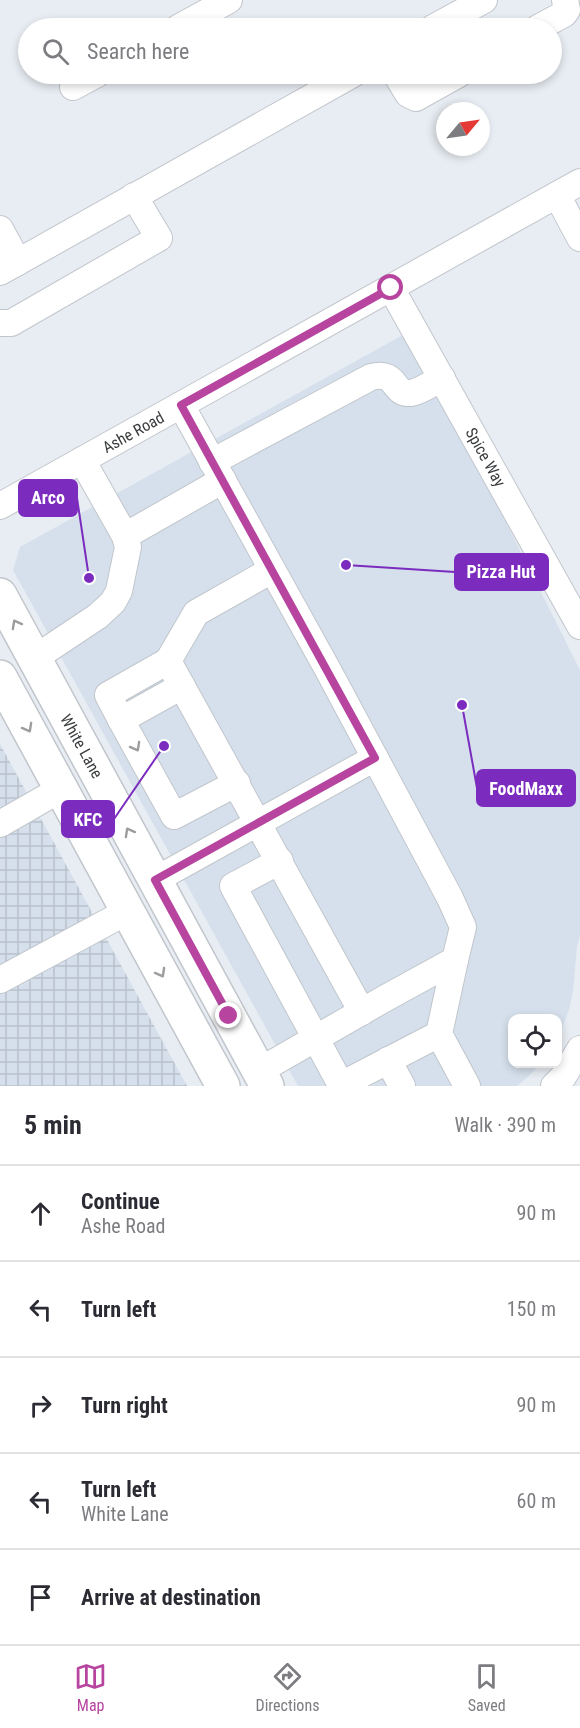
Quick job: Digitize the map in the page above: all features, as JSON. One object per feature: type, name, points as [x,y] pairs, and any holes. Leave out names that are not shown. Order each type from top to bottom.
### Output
[{"type":"main road","name":"White Lane","points":[[0,595],[263,1078]]},
{"type":"main road","points":[[0,677],[221,1081]]},
{"type":"main road","points":[[61,789],[127,874],[155,880]]},
{"type":"main road","points":[[128,911],[147,914],[229,1016]]},
{"type":"street","points":[[196,18],[229,0]]},
{"type":"street","points":[[451,18],[484,0]]},
{"type":"street","points":[[557,18],[567,10],[565,0]]},
{"type":"street","points":[[73,87],[79,84]]},
{"type":"street","points":[[0,228],[9,267],[335,84]]},
{"type":"street","points":[[402,84],[408,94],[416,98],[441,84]]},
{"type":"street","name":"Ashe Road","points":[[0,506],[580,182]]},
{"type":"street","points":[[557,195],[580,238]]},
{"type":"street","points":[[0,323],[10,323],[159,238],[135,196]]},
{"type":"street","name":"Spice Way","points":[[391,288],[574,601],[580,627]]},
{"type":"street","points":[[125,536],[218,471],[371,377],[381,374],[388,377],[400,391],[409,393],[442,378]]},
{"type":"street","points":[[181,405],[375,758],[450,898],[463,927],[439,1034],[467,1086]]},
{"type":"street","points":[[34,658],[98,616],[113,602],[119,591],[128,547],[125,536],[82,460]]},
{"type":"street","points":[[237,783],[174,816],[108,695],[168,661],[196,613],[272,570]]},
{"type":"street","points":[[168,661],[362,1012]]},
{"type":"street","points":[[121,720],[182,686]]},
{"type":"street","points":[[155,880],[375,758]]},
{"type":"street","points":[[0,824],[61,789]]},
{"type":"street","points":[[280,861],[233,886],[340,1085],[439,1034]]},
{"type":"street","points":[[0,980],[128,911]]},
{"type":"street","points":[[263,1078],[316,1038],[455,960]]},
{"type":"street","points":[[554,1086],[563,1077],[580,1049]]},
{"type":"street","points":[[388,1060],[402,1086]]},
{"type":"shaded area","points":[[410,331],[580,670],[580,935],[573,991],[562,1028],[562,1014],[508,1014],[508,1068],[536,1068],[530,1075],[517,1086],[298,1086],[13,570],[20,547]]},
{"type":"shaded area","points":[[0,744],[187,1086],[0,1086]]},
{"type":"place","name":"Pizza Hut","points":[[346,565]]},
{"type":"place","name":"Arco","points":[[89,578]]},
{"type":"place","name":"FoodMaxx","points":[[462,705]]},
{"type":"place","name":"KFC","points":[[164,746]]},
{"type":"route","points":[[229,1016],[155,880],[375,758],[181,405],[391,288]]}]
